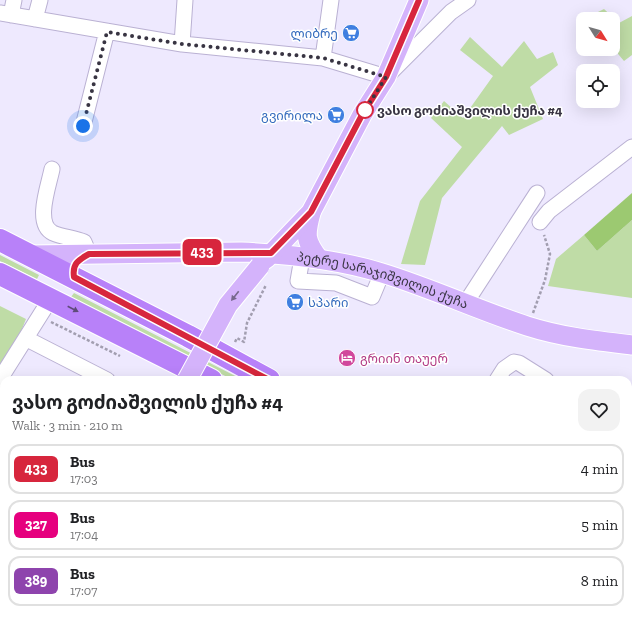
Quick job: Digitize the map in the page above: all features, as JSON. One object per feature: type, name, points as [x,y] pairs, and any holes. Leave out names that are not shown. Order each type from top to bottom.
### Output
[{"type":"highway","points":[[0,240],[74,277],[261,376]]},
{"type":"highway","points":[[0,274],[203,376]]},
{"type":"main road","points":[[189,376],[228,305],[266,266],[311,212],[362,115],[386,77],[419,0]]},
{"type":"main road","points":[[310,259],[309,246],[306,240],[311,212]]},
{"type":"main road","points":[[74,277],[73,269],[75,263],[89,254]]},
{"type":"main road","name":"პეტრე სარაჯიშვილის ქუჩა","points":[[31,255],[89,254],[266,266],[310,259],[382,273],[528,326],[595,341],[632,345]]},
{"type":"street","points":[[14,0],[5,14],[182,44],[323,58],[386,77],[451,12],[468,0]]},
{"type":"street","points":[[35,19],[40,0]]},
{"type":"street","points":[[182,44],[185,0]]},
{"type":"street","points":[[323,58],[331,0]]},
{"type":"street","points":[[83,126],[107,32]]},
{"type":"street","points":[[540,222],[549,211],[632,146]]},
{"type":"street","points":[[52,168],[42,217],[46,228],[54,233],[84,242],[89,254]]},
{"type":"street","points":[[465,304],[537,193]]},
{"type":"street","points":[[310,259],[298,280],[336,283],[372,297],[382,273]]},
{"type":"street","points":[[3,376],[27,339],[50,298]]},
{"type":"street","points":[[27,339],[99,376]]},
{"type":"street","points":[[500,376],[504,369],[514,362],[519,363],[535,376]]},
{"type":"path","points":[[528,326],[544,280],[550,254],[540,222]]},
{"type":"path","points":[[233,344],[237,338],[244,342],[247,323],[266,266]]},
{"type":"path","points":[[47,320],[122,357]]},
{"type":"green space","points":[[604,9],[607,12],[598,12]]},
{"type":"green space","points":[[632,16],[632,55],[624,61],[620,56],[620,22]]},
{"type":"green space","points":[[470,37],[502,67],[524,41],[537,59],[553,52],[558,65],[530,87],[543,119],[509,135],[502,126],[442,198],[425,265],[401,264],[420,201],[462,147],[431,118],[444,101],[463,118],[493,76],[460,50]]},
{"type":"green space","points":[[632,193],[632,220],[597,251],[584,235]]},
{"type":"green space","points":[[632,220],[632,298],[548,286],[556,259],[584,235],[597,251]]},
{"type":"green space","points":[[0,255],[39,275],[37,279],[0,261]]},
{"type":"green space","points":[[74,293],[235,376],[225,376],[71,297]]},
{"type":"green space","points":[[0,306],[26,319],[18,339],[0,367]]},
{"type":"bus line","name":"433","points":[[262,376],[74,277],[73,269],[75,263],[89,254],[271,253],[299,227],[311,212],[362,115],[386,77],[419,0]]},
{"type":"place","name":"ლიბრე","points":[[351,33]]},
{"type":"place","name":"ვასო გოძიაშვილის ქუჩა #4","points":[[365,110]]},
{"type":"place","name":"გვირილა","points":[[336,115]]},
{"type":"place","name":"სპარი","points":[[295,302]]},
{"type":"place","name":"გრიინ თაუერ","points":[[347,358]]},
{"type":"route","points":[[83,126],[107,32],[182,44],[323,58],[386,77],[362,115],[365,110]]}]
